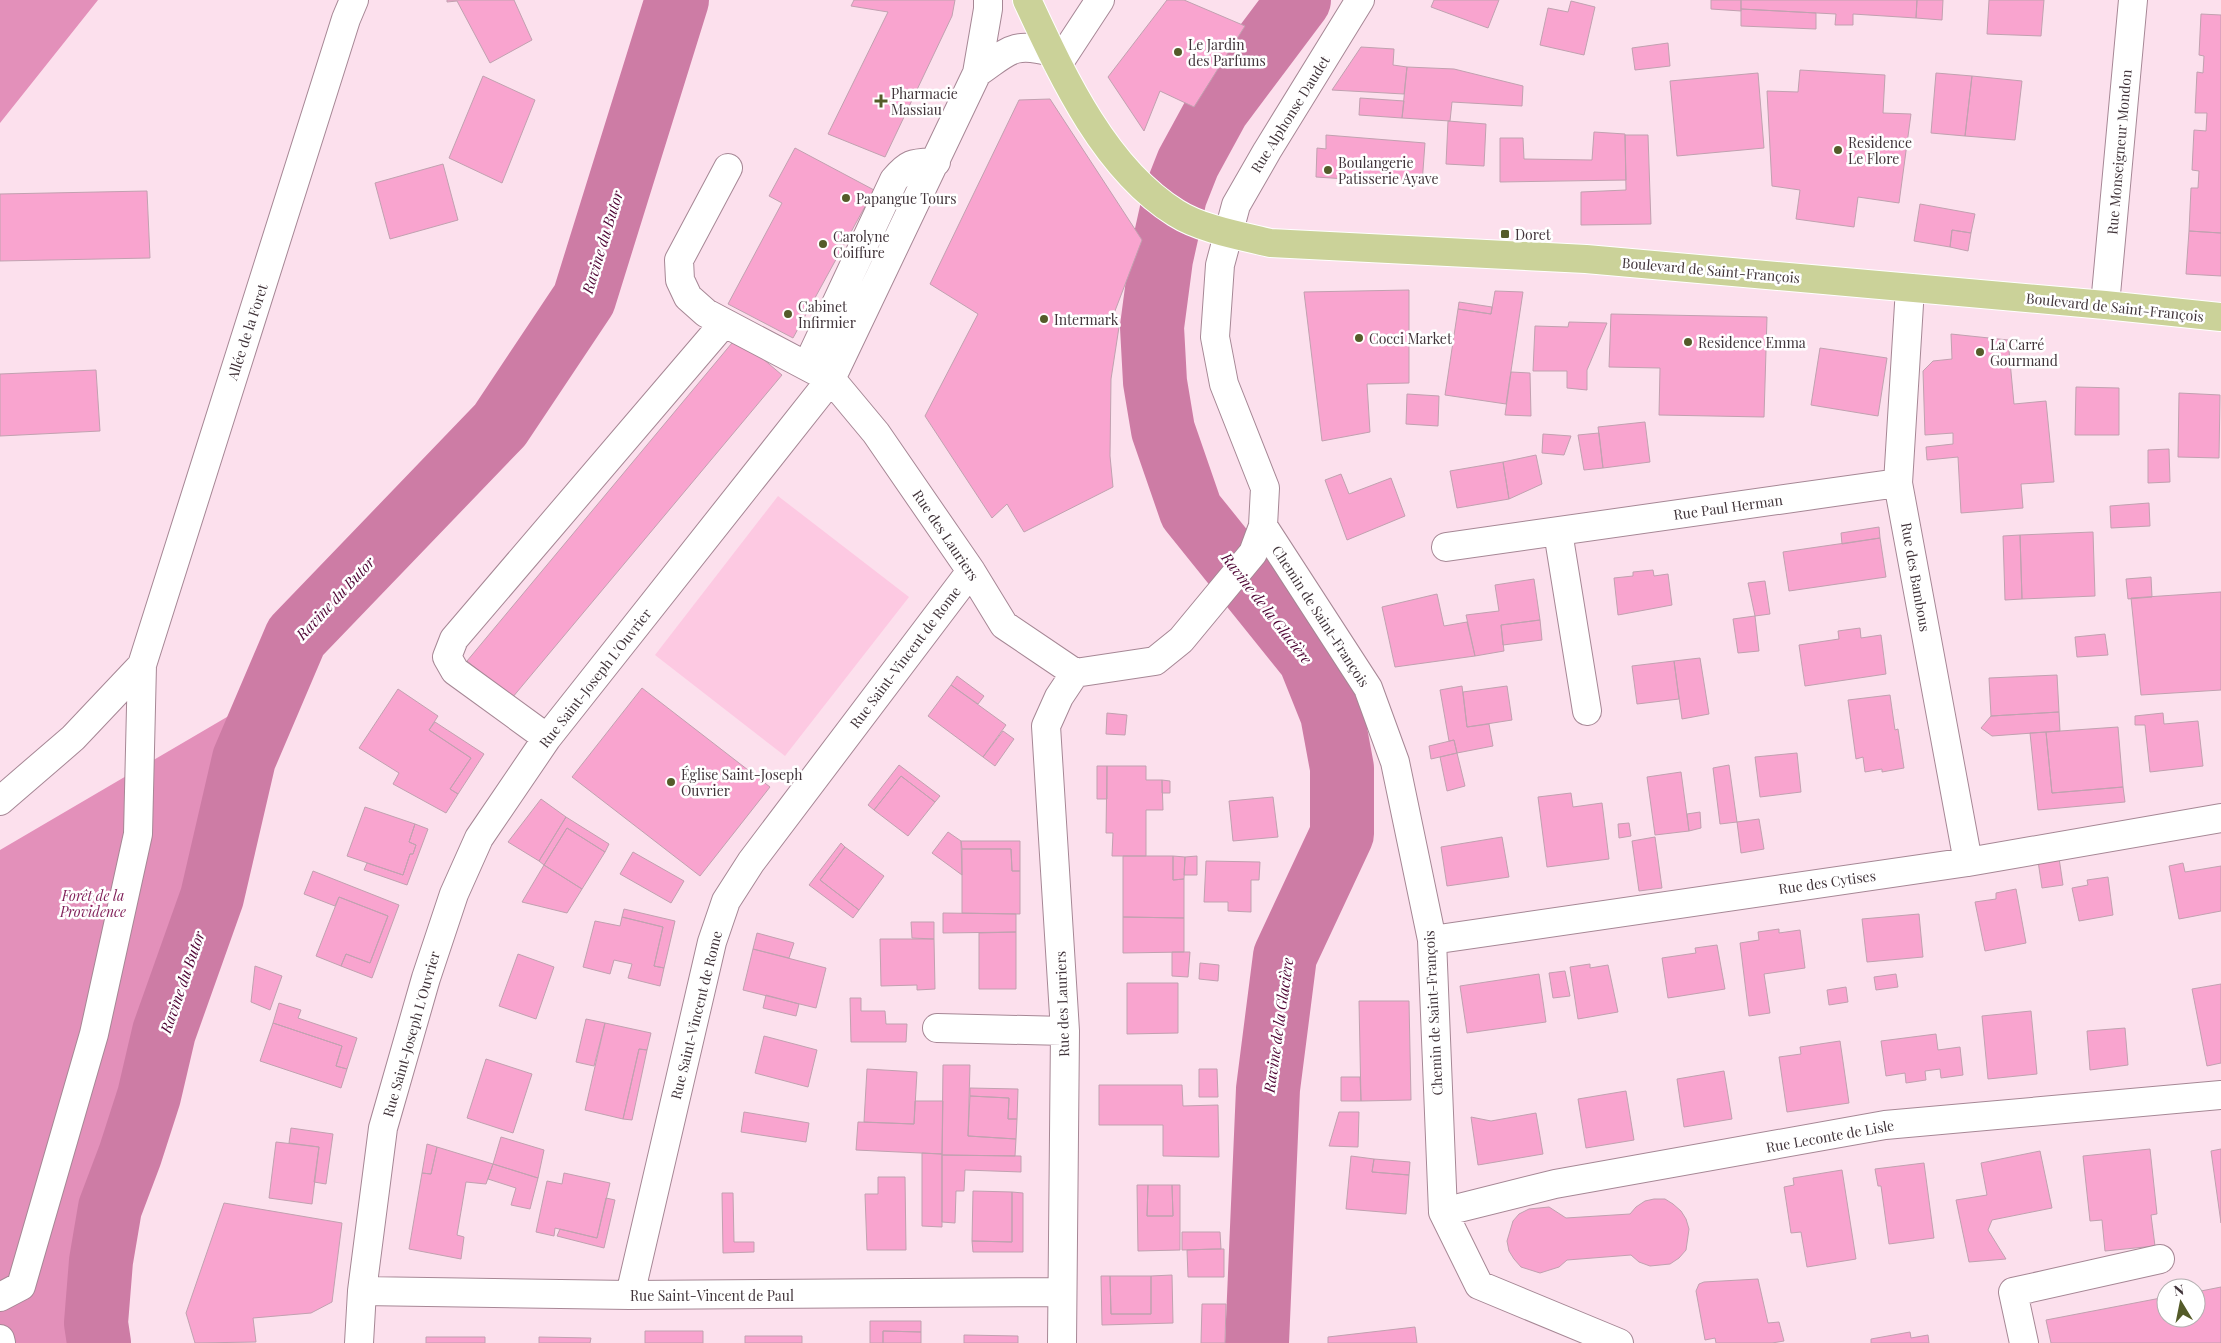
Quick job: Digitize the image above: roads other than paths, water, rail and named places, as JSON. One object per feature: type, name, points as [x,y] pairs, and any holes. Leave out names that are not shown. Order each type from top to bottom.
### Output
[{"type":"main road","name":"Boulevard de Saint-François","points":[[1027,0],[1055,58],[1106,146],[1121,166],[1142,188],[1177,214],[1228,233],[1270,243],[1586,258],[2221,317]]},
{"type":"street","name":"Allée de la Foret","points":[[142,665],[346,19],[354,0]]},
{"type":"street","name":"Rue Saint-Joseph L'Ouvrier","points":[[360,1343],[362,1291],[383,1128],[426,978],[454,894],[479,838],[547,738],[832,379],[977,74],[988,0]]},
{"type":"street","points":[[1055,58],[1100,0]]},
{"type":"street","name":"Rue Alphonse Daudet","points":[[1228,233],[1239,197],[1360,0]]},
{"type":"street","name":"Rue Monseigneur Mondon","points":[[2105,305],[2133,0]]},
{"type":"street","name":"Rue Saint-Joseph L'Ouvrier","points":[[977,74],[1012,49],[1020,47],[1033,47],[1055,58]]},
{"type":"street","points":[[807,366],[894,180],[905,166],[918,162],[936,162]]},
{"type":"street","points":[[728,168],[679,260],[680,280],[688,297],[706,313],[832,379]]},
{"type":"street","points":[[1075,674],[1155,661],[1181,640],[1254,553],[1263,526],[1265,488],[1224,384],[1216,337],[1220,266],[1228,233]]},
{"type":"street","name":"Rue des Bambous","points":[[1910,288],[1898,483],[1968,862]]},
{"type":"street","points":[[547,738],[456,671],[448,657],[454,639],[724,322]]},
{"type":"street","name":"Rue des Lauriers","points":[[832,379],[876,433],[971,571],[1004,625],[1075,674],[1059,697],[1046,726],[1065,1031],[1062,1343]]},
{"type":"street","name":"Rue Paul Herman","points":[[1446,548],[1898,483]]},
{"type":"street","name":"Chemin de Saint-François","points":[[1263,526],[1368,688],[1395,762],[1432,940],[1444,1212]]},
{"type":"street","points":[[1558,532],[1587,711]]},
{"type":"street","name":"Rue Saint-Vincent de Rome","points":[[630,1295],[712,942],[726,901],[751,862],[971,571]]},
{"type":"street","points":[[0,801],[73,738],[142,665]]},
{"type":"street","points":[[0,1297],[20,1286],[94,1034],[138,834],[142,665]]},
{"type":"street","name":"Rue des Cytises","points":[[1432,940],[1968,862],[2221,818]]},
{"type":"street","points":[[938,1028],[1065,1031]]},
{"type":"street","name":"Rue Leconte de Lisle","points":[[1444,1212],[1555,1184],[1885,1125],[2221,1095]]},
{"type":"street","points":[[1444,1212],[1479,1285],[1619,1343]]},
{"type":"street","points":[[2024,1343],[2013,1292],[2160,1259]]},
{"type":"street","name":"Rue Saint-Vincent de Paul","points":[[362,1291],[630,1295],[1062,1292]]},
{"type":"street","points":[[0,1339],[1,1343]]},
{"type":"waterway","name":"Ravine du Butor","points":[[99,1343],[96,1323],[101,1261],[110,1208],[149,1096],[164,1032],[212,897],[244,759],[296,637],[500,425],[584,299],[677,0]]},
{"type":"waterway","name":"Ravine de la Glacière","points":[[1257,1343],[1268,1089],[1285,956],[1342,834],[1342,768],[1332,714],[1310,659],[1191,511],[1163,430],[1155,382],[1152,327],[1161,259],[1175,196],[1188,163],[1218,108],[1299,0]]},
{"type":"place","name":"Le Jardin des Parfums","points":[[1178,52]]},
{"type":"place","name":"Pharmacie Massiau","points":[[881,101]]},
{"type":"place","name":"Residence Le Flore","points":[[1838,150]]},
{"type":"place","name":"Boulangerie Patisserie Ayave","points":[[1328,170]]},
{"type":"place","name":"Papangue Tours","points":[[846,198]]},
{"type":"place","name":"Doret","points":[[1505,234]]},
{"type":"place","name":"Carolyne Coiffure","points":[[823,244]]},
{"type":"place","name":"Cabinet Infirmier","points":[[788,314]]},
{"type":"place","name":"Intermark","points":[[1044,319]]},
{"type":"place","name":"Cocci Market","points":[[1359,338]]},
{"type":"place","name":"Residence Emma","points":[[1688,342]]},
{"type":"place","name":"La Carré Gourmand","points":[[1980,352]]},
{"type":"place","name":"Église Saint-Joseph Ouvrier","points":[[671,782]]},
{"type":"park label","name":"Forêt de la Providence","points":[[93,904]]}]
